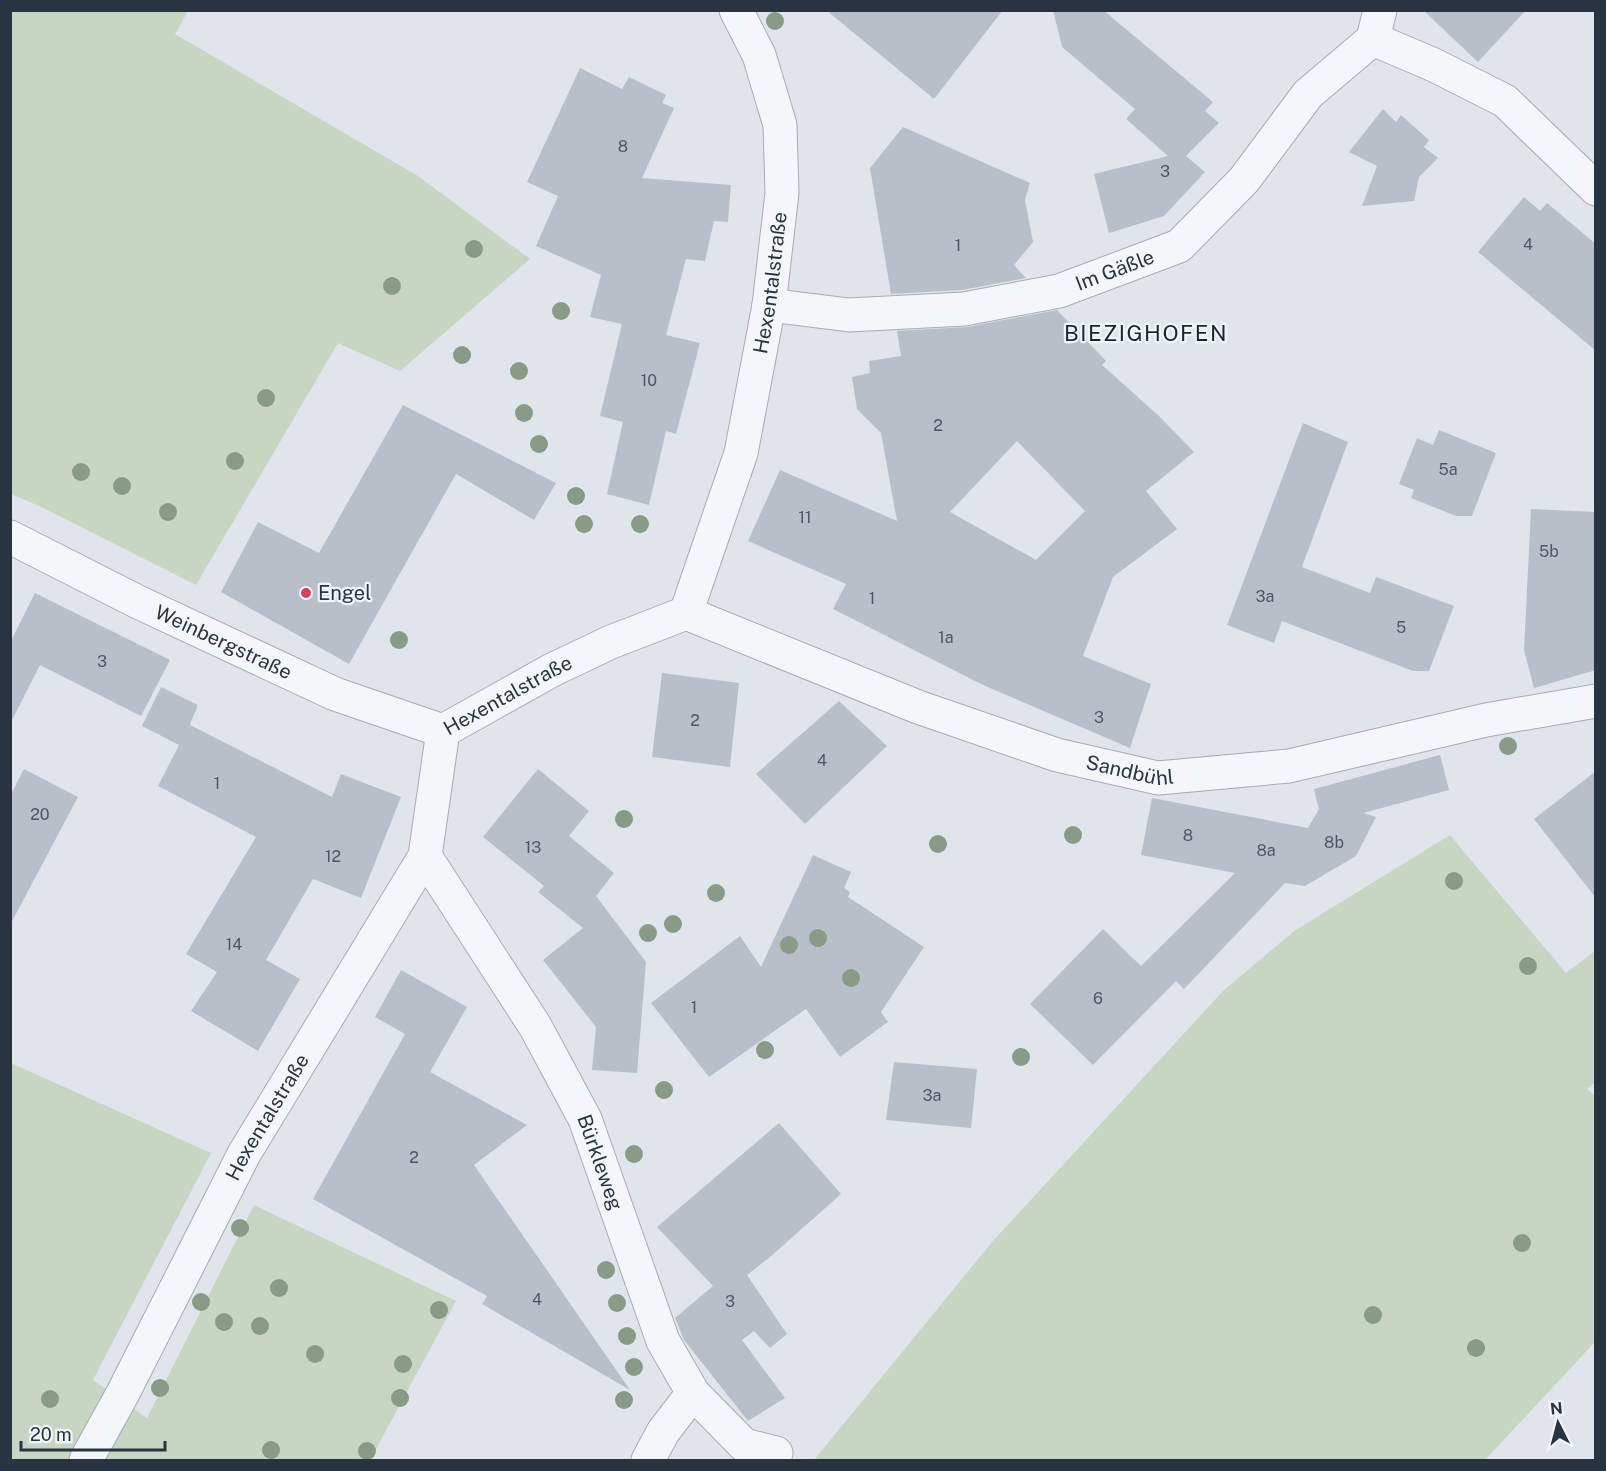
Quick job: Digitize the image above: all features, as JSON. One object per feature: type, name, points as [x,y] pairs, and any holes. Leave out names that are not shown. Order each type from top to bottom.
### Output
[{"type":"street","name":"Hexentalstraße","points":[[86,1461],[244,1154],[425,856],[443,731],[552,670],[611,642],[686,613],[741,453],[770,305],[782,193],[780,125],[759,55],[736,10]]},
{"type":"street","name":"Im Gäßle","points":[[770,305],[849,315],[964,309],[1059,291],[1179,246],[1244,180],[1308,94],[1377,25],[1434,65],[1504,101],[1596,189]]},
{"type":"street","name":"Weinbergstraße","points":[[17,540],[138,602],[335,694],[443,731]]},
{"type":"street","name":"Sandbühl","points":[[686,613],[918,707],[1057,755],[1158,778],[1289,766],[1486,720],[1596,701]]},
{"type":"street","name":"Bürkleweg","points":[[425,856],[535,1026],[585,1119],[663,1341],[693,1393],[744,1445],[776,1453]]},
{"type":"street","points":[[648,1461],[663,1432],[693,1393]]},
{"type":"green space","points":[[10,11],[188,11],[175,34],[418,176],[530,259],[400,371],[338,343],[196,585],[11,494]]},
{"type":"green space","points":[[1450,835],[1566,973],[1595,951],[1595,1082],[1587,1089],[1596,1097],[1595,1342],[1485,1460],[814,1460],[992,1242],[1223,991],[1294,931]]},
{"type":"green space","points":[[11,1063],[211,1153],[93,1380],[147,1418],[254,1205],[456,1301],[370,1460],[11,1460]]},
{"type":"building","points":[[826,10],[1003,10],[934,99]]},
{"type":"building","points":[[1053,10],[1103,10],[1213,102],[1205,111],[1219,123],[1186,156],[1205,172],[1164,216],[1109,233],[1094,174],[1168,156],[1126,119],[1135,109],[1062,47]]},
{"type":"building","points":[[1423,10],[1526,10],[1478,62]]},
{"type":"building","points":[[580,68],[622,89],[629,77],[666,95],[662,103],[674,108],[642,178],[731,185],[728,222],[714,221],[705,261],[686,259],[666,335],[700,343],[676,434],[666,431],[649,505],[607,494],[623,422],[600,416],[622,324],[590,317],[601,275],[536,246],[558,196],[527,182]]},
{"type":"building","points":[[1383,109],[1396,122],[1401,115],[1429,140],[1424,147],[1438,158],[1419,177],[1414,201],[1362,206],[1377,166],[1349,152]]},
{"type":"building","points":[[903,127],[1030,183],[1025,200],[1033,242],[1014,265],[1026,278],[962,290],[891,294],[870,168]]},
{"type":"building","points":[[1524,197],[1540,211],[1547,203],[1596,244],[1596,351],[1478,252]]},
{"type":"building","points":[[1057,310],[1106,361],[1102,365],[1159,416],[1194,452],[1146,491],[1177,529],[1113,577],[1083,656],[1151,684],[1130,748],[983,685],[833,609],[846,584],[748,541],[780,470],[897,521],[881,433],[857,409],[852,377],[870,373],[869,361],[901,356],[897,331],[967,327]],"holes":[[[1017,441],[1085,511],[1036,560],[950,512]]]},
{"type":"building","points":[[403,405],[556,483],[534,520],[456,474],[349,664],[221,592],[258,522],[319,553]]},
{"type":"building","points":[[1303,423],[1348,442],[1302,567],[1370,593],[1376,577],[1454,606],[1429,671],[1413,671],[1282,621],[1274,643],[1227,625]]},
{"type":"building","points":[[1439,430],[1496,453],[1472,516],[1456,516],[1411,498],[1414,490],[1399,484],[1417,438],[1433,445]]},
{"type":"building","points":[[1531,509],[1596,512],[1596,670],[1534,688],[1524,650]]},
{"type":"building","points":[[35,593],[170,660],[141,716],[40,665],[10,724],[10,643]]},
{"type":"building","points":[[662,673],[739,683],[730,767],[652,757]]},
{"type":"building","points":[[161,687],[198,705],[188,729],[190,725],[332,797],[341,774],[401,797],[361,898],[313,879],[266,960],[300,979],[258,1051],[191,1011],[217,972],[186,954],[256,837],[158,786],[179,745],[142,726]]},
{"type":"building","points":[[839,701],[887,746],[805,824],[756,774]]},
{"type":"building","points":[[1440,755],[1449,790],[1363,813],[1376,817],[1356,856],[1305,886],[1285,883],[1184,989],[1176,981],[1093,1065],[1030,1004],[1103,929],[1141,966],[1235,873],[1141,855],[1152,798],[1308,828],[1319,809],[1314,789]]},
{"type":"building","points":[[24,769],[78,797],[10,925],[10,796]]},
{"type":"building","points":[[538,769],[589,811],[569,836],[614,873],[596,896],[646,962],[637,1073],[592,1070],[596,1027],[543,960],[583,928],[538,892],[544,886],[483,837]]},
{"type":"building","points":[[1596,771],[1596,898],[1534,819]]},
{"type":"building","points":[[813,855],[851,872],[844,888],[850,892],[848,897],[924,947],[881,1012],[888,1022],[840,1057],[806,1009],[709,1077],[651,1003],[740,936],[761,967]]},
{"type":"building","points":[[401,970],[467,1007],[430,1072],[527,1125],[474,1165],[630,1390],[482,1304],[487,1296],[313,1199],[405,1034],[375,1017]]},
{"type":"building","points":[[894,1062],[977,1069],[971,1128],[886,1120]]},
{"type":"building","points":[[779,1123],[841,1194],[747,1275],[787,1334],[770,1348],[754,1331],[742,1340],[785,1398],[748,1421],[684,1340],[675,1318],[713,1286],[657,1227]]},
{"type":"place","name":"Engel","points":[[306,593]]},
{"type":"district","name":"BIEZIGHOFEN","points":[[1146,333]]}]
